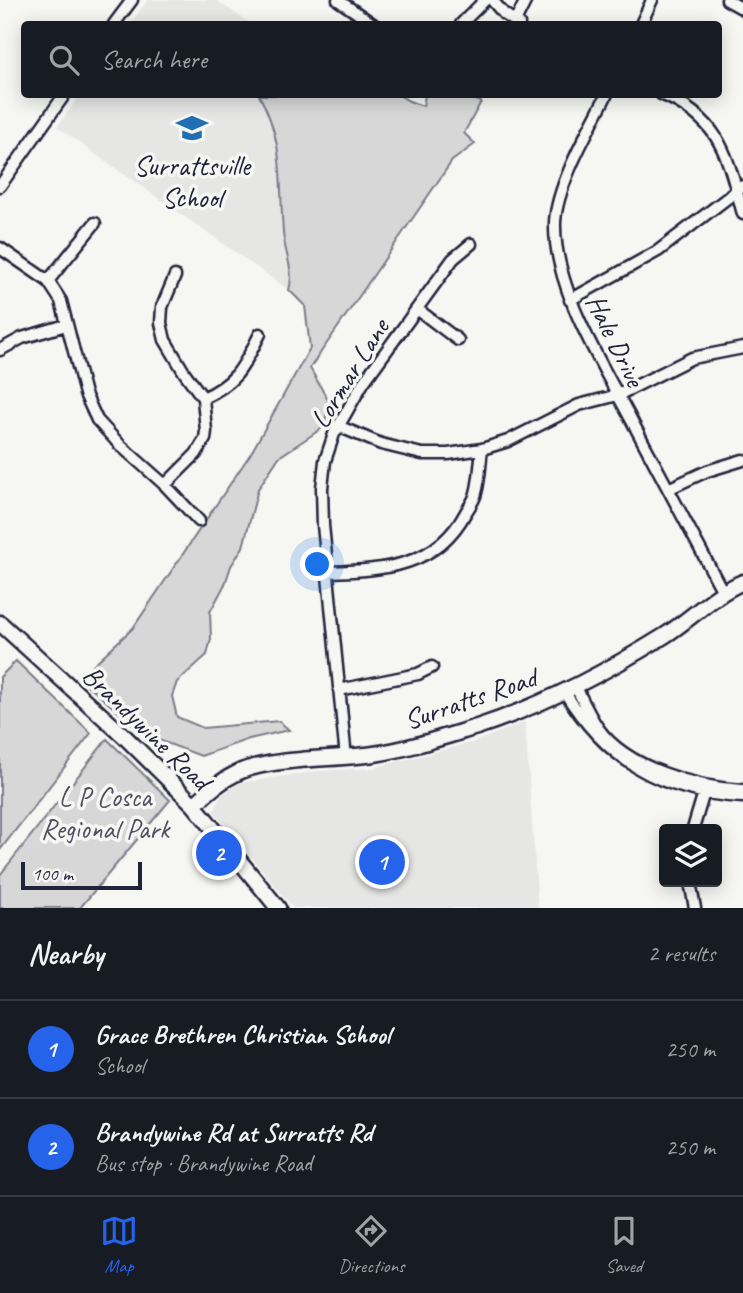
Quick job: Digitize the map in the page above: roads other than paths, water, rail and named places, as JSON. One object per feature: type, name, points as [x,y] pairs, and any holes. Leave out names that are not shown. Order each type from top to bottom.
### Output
[{"type":"main road","name":"Surratts Road","points":[[194,805],[217,784],[240,772],[264,765],[377,754],[506,717],[569,688],[656,641],[723,592],[743,582]]},
{"type":"main road","name":"Brandywine Road","points":[[0,623],[124,736],[194,805],[278,908]]},
{"type":"street","points":[[116,21],[132,0]]},
{"type":"street","points":[[338,0],[369,21]]},
{"type":"street","points":[[464,21],[485,0]]},
{"type":"street","points":[[492,0],[504,14],[515,21]]},
{"type":"street","points":[[517,21],[526,0]]},
{"type":"street","points":[[642,21],[652,0]]},
{"type":"street","points":[[727,0],[743,9]]},
{"type":"street","points":[[0,187],[62,98]]},
{"type":"street","name":"Hale Drive","points":[[605,98],[573,163],[558,205],[555,220],[558,256],[570,300],[723,592]]},
{"type":"street","points":[[669,98],[688,107],[709,127],[740,189],[743,214]]},
{"type":"street","points":[[570,300],[659,251],[740,189]]},
{"type":"street","points":[[48,281],[94,223]]},
{"type":"street","name":"Lormar Lane","points":[[346,758],[323,525],[322,488],[325,461],[338,426],[363,383],[453,259],[471,244]]},
{"type":"street","points":[[0,248],[48,281],[64,307],[66,325],[89,405],[97,420],[200,521]]},
{"type":"street","points":[[165,485],[196,454],[205,439],[206,424],[203,398],[165,340],[162,307],[175,276]]},
{"type":"street","points":[[417,309],[458,340]]},
{"type":"street","points":[[0,350],[22,338],[66,325]]},
{"type":"street","points":[[203,398],[230,384],[260,334]]},
{"type":"street","points":[[338,426],[381,444],[422,454],[482,449],[535,429],[579,405],[618,395],[692,358],[743,348]]},
{"type":"street","points":[[329,572],[377,570],[410,563],[438,547],[460,524],[476,494],[482,449]]},
{"type":"street","points":[[668,489],[707,471],[743,460]]},
{"type":"street","points":[[339,690],[418,674],[432,667]]},
{"type":"street","points":[[569,688],[598,729],[623,752],[659,772],[705,789],[743,797]]},
{"type":"street","points":[[705,789],[743,790]]},
{"type":"street","points":[[694,824],[705,789]]},
{"type":"street","points":[[691,887],[695,908]]},
{"type":"place","name":"Surrattsville School","points":[[192,128]]},
{"type":"place","name":"Brandywine Rd at Surratts Rd","points":[[219,853]]},
{"type":"place","name":"Grace Brethren Christian School","points":[[382,862]]},
{"type":"park label","name":"L P Cosca Regional Park","points":[[105,812]]}]
